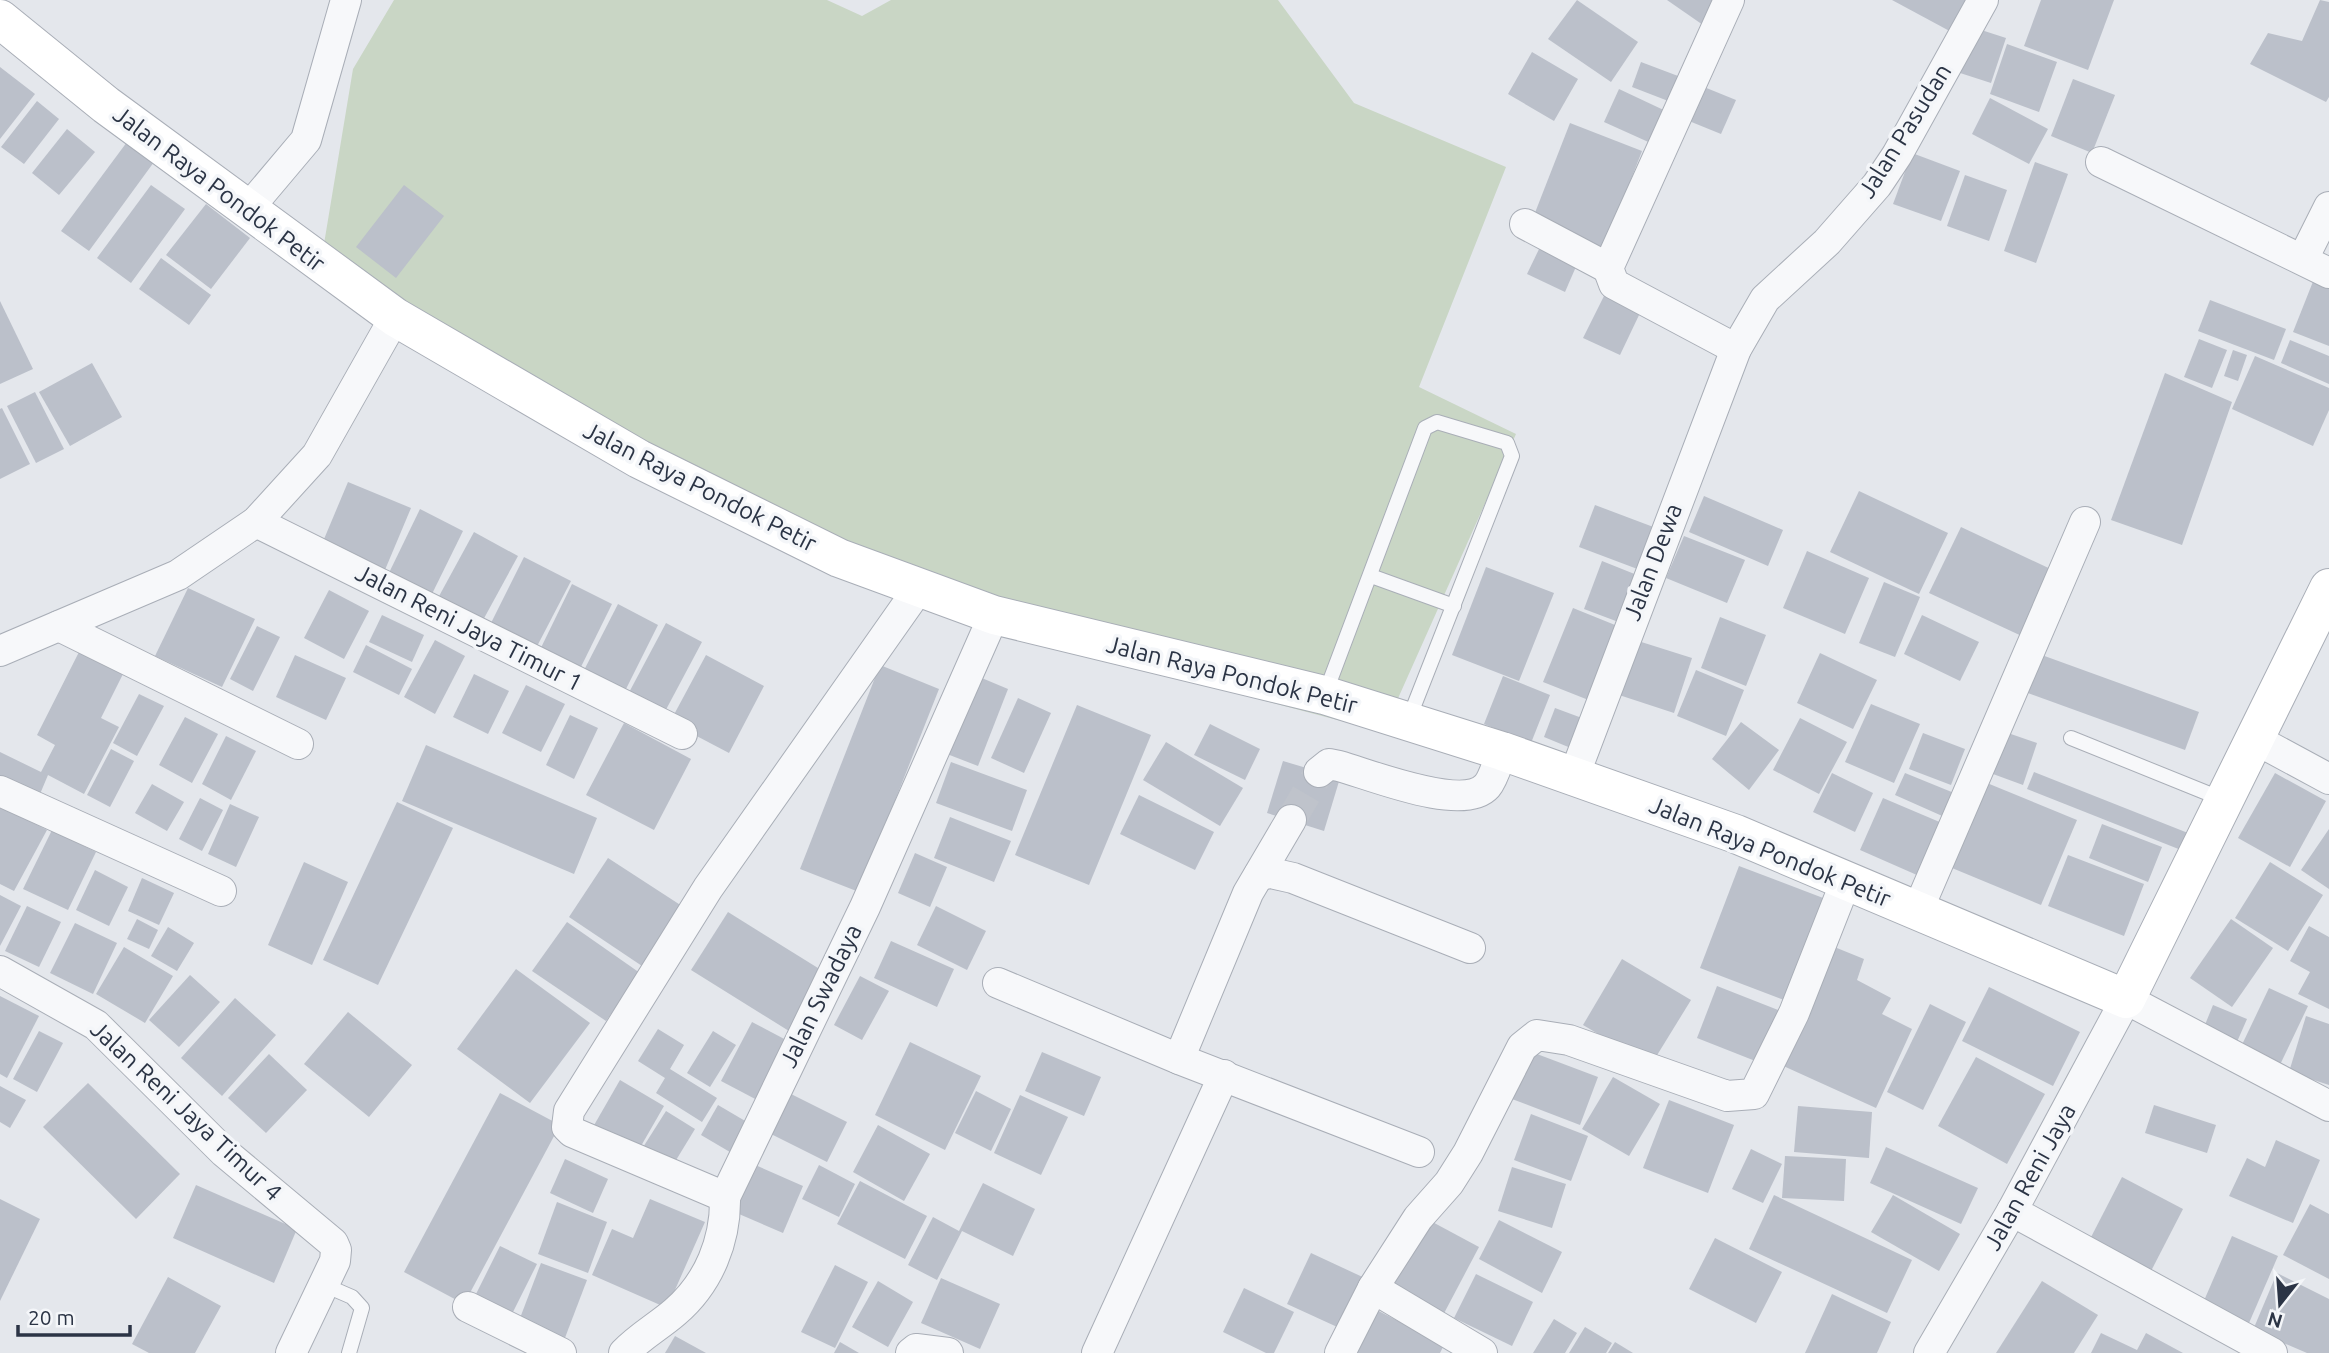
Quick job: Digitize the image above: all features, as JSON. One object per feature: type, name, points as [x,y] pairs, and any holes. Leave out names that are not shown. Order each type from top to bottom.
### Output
[{"type":"main road","name":"Jalan Raya Pondok Petir","points":[[0,19],[106,105],[335,276],[395,317],[651,465],[839,558],[994,615],[1324,695],[1502,751],[1736,834],[2126,999]]},
{"type":"main road","points":[[2126,999],[2329,588]]},
{"type":"street","points":[[247,210],[306,140],[346,0]]},
{"type":"street","points":[[1608,268],[1729,0]]},
{"type":"street","name":"Jalan Pasudan","points":[[1736,349],[1765,299],[1827,242],[1877,185],[1897,155],[1983,0]]},
{"type":"street","points":[[2101,162],[2316,266],[2329,207]]},
{"type":"street","points":[[1525,224],[1608,268],[1614,284],[1736,349]]},
{"type":"street","points":[[0,650],[178,575],[256,522],[317,455],[395,317]]},
{"type":"street","name":"Jalan Dewa","points":[[1574,776],[1736,349]]},
{"type":"street","name":"Jalan Reni Jaya Timur 1","points":[[256,522],[682,734]]},
{"type":"street","points":[[1917,912],[2085,522]]},
{"type":"street","points":[[725,1197],[572,1132],[567,1127],[569,1111],[708,888],[919,588]]},
{"type":"street","name":"Jalan Swadaya","points":[[625,1353],[692,1296],[719,1247],[726,1225],[725,1197],[865,907],[994,615]]},
{"type":"street","points":[[59,626],[298,744]]},
{"type":"street","points":[[2253,738],[2329,779]]},
{"type":"street","points":[[1319,772],[1329,764],[1454,798],[1475,794],[1487,786],[1502,751]]},
{"type":"street","points":[[0,791],[221,891]]},
{"type":"street","points":[[1179,1059],[1243,905],[1291,820]]},
{"type":"street","points":[[1259,875],[1271,873],[1293,878],[1470,948]]},
{"type":"street","points":[[1340,1353],[1373,1288],[1418,1218],[1448,1183],[1468,1153],[1522,1047],[1537,1035],[1569,1040],[1727,1096],[1754,1094],[1794,1013],[1846,881]]},
{"type":"street","name":"Jalan Reni Jaya Timur 4","points":[[0,971],[96,1026],[225,1152],[264,1188],[319,1229],[336,1250],[335,1261],[291,1353]]},
{"type":"street","points":[[998,984],[1179,1059],[1224,1074],[1419,1152]]},
{"type":"street","points":[[2126,999],[2329,1107]]},
{"type":"street","name":"Jalan Reni Jaya","points":[[1929,1353],[2012,1211],[2126,999]]},
{"type":"street","points":[[1097,1353],[1224,1074]]},
{"type":"street","points":[[2012,1211],[2272,1353]]},
{"type":"street","points":[[1373,1288],[1482,1353]]},
{"type":"street","points":[[468,1307],[561,1353]]},
{"type":"street","points":[[911,1353],[916,1349],[948,1353]]},
{"type":"lane","points":[[1324,695],[1425,428],[1437,422],[1507,443],[1511,456],[1408,722]]},
{"type":"lane","points":[[1371,576],[1454,606]]},
{"type":"lane","points":[[2071,738],[2224,800]]},
{"type":"lane","points":[[322,1284],[352,1297],[362,1308],[349,1353]]},
{"type":"green space","points":[[394,0],[827,0],[862,16],[891,0],[1278,0],[1354,103],[1506,167],[1419,387],[1516,434],[1383,732],[983,627],[786,550],[322,256],[353,69]]},
{"type":"building","points":[[1577,0],[1638,42],[1611,82],[1548,39]]},
{"type":"building","points":[[1667,0],[1721,0],[1703,25]]},
{"type":"building","points":[[1892,0],[1976,0],[1957,35]]},
{"type":"building","points":[[2041,0],[2114,0],[2088,70],[2024,46]]},
{"type":"building","points":[[2320,0],[2329,2],[2329,97],[2326,102],[2250,64],[2268,33],[2302,41]]},
{"type":"building","points":[[1972,27],[2006,38],[1991,83],[1957,72]]},
{"type":"building","points":[[2007,44],[2057,62],[2039,112],[1990,94]]},
{"type":"building","points":[[1532,52],[1578,79],[1554,121],[1508,94]]},
{"type":"building","points":[[1641,62],[1686,79],[1676,104],[1632,87]]},
{"type":"building","points":[[0,67],[35,94],[0,139]]},
{"type":"building","points":[[2073,79],[2115,95],[2092,153],[2051,136]]},
{"type":"building","points":[[1704,87],[1736,100],[1721,134],[1689,121]]},
{"type":"building","points":[[1619,89],[1670,113],[1655,145],[1604,122]]},
{"type":"building","points":[[1990,98],[2048,129],[2029,164],[1972,134]]},
{"type":"building","points":[[37,101],[59,119],[24,164],[1,147]]},
{"type":"building","points":[[1570,123],[1642,151],[1603,251],[1531,223]]},
{"type":"building","points":[[67,129],[95,152],[59,195],[32,173]]},
{"type":"building","points":[[127,142],[154,162],[89,251],[61,231]]},
{"type":"building","points":[[1912,153],[1960,171],[1941,221],[1893,204]]},
{"type":"building","points":[[2035,162],[2068,174],[2036,263],[2004,251]]},
{"type":"building","points":[[1965,175],[2007,190],[1989,241],[1947,226]]},
{"type":"building","points":[[151,185],[185,209],[131,283],[97,258]]},
{"type":"building","points":[[404,185],[444,216],[396,278],[356,247]]},
{"type":"building","points":[[206,204],[250,238],[211,289],[166,255]]},
{"type":"building","points":[[1541,245],[1578,262],[1565,292],[1527,274]]},
{"type":"building","points":[[161,258],[211,295],[189,325],[139,289]]},
{"type":"building","points":[[2316,274],[2329,279],[2329,346],[2293,332]]},
{"type":"building","points":[[1604,296],[1640,313],[1620,355],[1583,338]]},
{"type":"building","points":[[2210,300],[2286,329],[2274,360],[2198,331]]},
{"type":"building","points":[[0,301],[33,369],[0,384]]},
{"type":"building","points":[[2199,339],[2227,350],[2212,388],[2184,377]]},
{"type":"building","points":[[2290,340],[2329,356],[2329,384],[2281,363]]},
{"type":"building","points":[[2233,350],[2247,355],[2238,381],[2224,376]]},
{"type":"building","points":[[2255,356],[2329,388],[2329,410],[2313,446],[2232,409]]},
{"type":"building","points":[[92,363],[122,417],[70,446],[39,392]]},
{"type":"building","points":[[2165,373],[2232,402],[2182,545],[2111,520]]},
{"type":"building","points":[[35,392],[64,449],[36,463],[7,406]]},
{"type":"building","points":[[2,408],[30,464],[0,479],[0,409]]},
{"type":"building","points":[[348,482],[411,508],[382,577],[319,551]]},
{"type":"building","points":[[1859,491],[1948,533],[1919,594],[1830,552]]},
{"type":"building","points":[[1704,496],[1783,530],[1768,566],[1689,532]]},
{"type":"building","points":[[1595,505],[1664,531],[1648,573],[1579,547]]},
{"type":"building","points":[[420,509],[463,531],[429,600],[386,579]]},
{"type":"building","points":[[1961,527],[2057,572],[2026,638],[1929,593]]},
{"type":"building","points":[[474,532],[518,556],[482,622],[438,598]]},
{"type":"building","points":[[1684,536],[1745,560],[1727,603],[1666,578]]},
{"type":"building","points":[[1807,551],[1869,578],[1845,634],[1783,608]]},
{"type":"building","points":[[524,557],[571,581],[533,654],[487,631]]},
{"type":"building","points":[[1602,561],[1647,579],[1629,626],[1584,609]]},
{"type":"building","points":[[1486,567],[1554,593],[1519,681],[1452,655]]},
{"type":"building","points":[[1884,582],[1920,597],[1895,657],[1859,643]]},
{"type":"building","points":[[572,584],[612,604],[575,679],[535,660]]},
{"type":"building","points":[[188,588],[255,619],[222,687],[155,656]]},
{"type":"building","points":[[329,590],[369,611],[344,659],[304,638]]},
{"type":"building","points":[[618,604],[658,625],[620,701],[579,680]]},
{"type":"building","points":[[1573,608],[1620,627],[1591,701],[1543,682]]},
{"type":"building","points":[[382,615],[424,635],[412,662],[369,642]]},
{"type":"building","points":[[1922,615],[1979,642],[1960,681],[1904,654]]},
{"type":"building","points":[[1720,617],[1766,635],[1746,686],[1701,668]]},
{"type":"building","points":[[666,623],[702,642],[661,719],[625,700]]},
{"type":"building","points":[[257,626],[280,637],[253,691],[230,679]]},
{"type":"building","points":[[435,640],[465,656],[435,714],[404,697]]},
{"type":"building","points":[[1635,640],[1692,658],[1674,713],[1616,694]]},
{"type":"building","points":[[366,645],[412,669],[399,695],[353,672]]},
{"type":"building","points":[[79,652],[123,674],[101,718],[119,727],[84,794],[48,775],[40,794],[0,775],[0,752],[41,772],[55,745],[37,735]]},
{"type":"building","points":[[1820,653],[1877,680],[1853,729],[1797,703]]},
{"type":"building","points":[[2039,654],[2199,712],[2185,750],[2025,692]]},
{"type":"building","points":[[295,655],[346,678],[326,720],[276,697]]},
{"type":"building","points":[[706,655],[764,686],[729,753],[670,722]]},
{"type":"building","points":[[880,665],[939,689],[859,892],[800,869]]},
{"type":"building","points":[[1696,670],[1744,690],[1726,736],[1677,716]]},
{"type":"building","points":[[474,674],[509,691],[488,734],[453,717]]},
{"type":"building","points":[[977,676],[1008,689],[978,766],[947,754]]},
{"type":"building","points":[[1503,676],[1550,695],[1531,743],[1484,724]]},
{"type":"building","points":[[526,685],[565,704],[541,752],[502,733]]},
{"type":"building","points":[[139,694],[164,706],[137,756],[113,743]]},
{"type":"building","points":[[1018,698],[1051,713],[1024,773],[991,758]]},
{"type":"building","points":[[1871,704],[1920,724],[1894,783],[1845,762]]},
{"type":"building","points":[[1077,705],[1151,735],[1089,885],[1015,855]]},
{"type":"building","points":[[1555,708],[1590,721],[1578,751],[1544,737]]},
{"type":"building","points":[[570,715],[598,728],[574,779],[546,765]]},
{"type":"building","points":[[185,717],[218,734],[192,783],[159,765]]},
{"type":"building","points":[[1800,718],[1847,742],[1819,794],[1773,770]]},
{"type":"building","points":[[1741,722],[1779,750],[1749,790],[1712,759]]},
{"type":"building","points":[[624,723],[691,759],[654,830],[586,795]]},
{"type":"building","points":[[1210,724],[1260,749],[1245,780],[1194,755]]},
{"type":"building","points":[[1923,733],[1965,749],[1951,785],[1909,769]]},
{"type":"building","points":[[2008,733],[2037,743],[2023,785],[1993,774]]},
{"type":"building","points":[[226,736],[256,751],[231,800],[202,784]]},
{"type":"building","points":[[1166,742],[1243,788],[1220,826],[1143,780]]},
{"type":"building","points":[[426,745],[597,818],[574,874],[402,801]]},
{"type":"building","points":[[111,749],[134,761],[110,807],[87,795]]},
{"type":"building","points":[[1283,761],[1340,778],[1324,831],[1267,813]]},
{"type":"building","points":[[951,762],[1027,790],[1012,831],[936,803]]},
{"type":"building","points":[[2034,772],[2188,833],[2181,850],[2027,789]]},
{"type":"building","points":[[1832,773],[1873,793],[1855,832],[1813,812]]},
{"type":"building","points":[[1905,773],[1959,795],[1949,819],[1895,795]]},
{"type":"building","points":[[2275,773],[2326,801],[2290,867],[2238,838]]},
{"type":"building","points":[[1987,783],[2077,820],[2041,905],[1952,868]]},
{"type":"building","points":[[152,784],[184,802],[167,831],[135,813]]},
{"type":"building","points":[[1139,795],[1214,832],[1195,870],[1120,834]]},
{"type":"building","points":[[200,798],[223,810],[202,851],[179,839]]},
{"type":"building","points":[[1883,798],[1949,826],[1926,879],[1860,850]]},
{"type":"building","points":[[397,802],[453,828],[378,985],[323,960]]},
{"type":"building","points":[[230,804],[259,817],[236,867],[208,854]]},
{"type":"building","points":[[0,806],[47,830],[14,891],[0,884]]},
{"type":"building","points":[[950,817],[1011,841],[994,882],[934,858]]},
{"type":"building","points":[[2102,824],[2162,847],[2148,882],[2089,858]]},
{"type":"building","points":[[2329,829],[2329,889],[2301,870]]},
{"type":"building","points":[[52,830],[96,852],[68,910],[23,889]]},
{"type":"building","points":[[915,853],[947,867],[930,907],[898,893]]},
{"type":"building","points":[[2068,855],[2144,884],[2124,936],[2048,906]]},
{"type":"building","points":[[608,858],[685,908],[645,968],[569,917]]},
{"type":"building","points":[[304,862],[348,882],[312,965],[268,945]]},
{"type":"building","points":[[2270,862],[2323,895],[2288,951],[2235,918]]},
{"type":"building","points":[[1739,866],[1831,901],[1792,1003],[1700,968]]},
{"type":"building","points":[[95,870],[128,887],[109,926],[76,910]]},
{"type":"building","points":[[142,878],[174,893],[159,925],[128,911]]},
{"type":"building","points":[[0,895],[21,906],[0,946]]},
{"type":"building","points":[[27,906],[61,922],[39,967],[5,951]]},
{"type":"building","points":[[936,906],[986,931],[967,970],[917,945]]},
{"type":"building","points":[[728,912],[826,973],[789,1031],[691,970]]},
{"type":"building","points":[[137,919],[158,930],[149,949],[127,939]]},
{"type":"building","points":[[2231,919],[2273,948],[2232,1007],[2190,978]]},
{"type":"building","points":[[567,922],[640,973],[606,1021],[532,971]]},
{"type":"building","points":[[75,923],[117,943],[93,994],[50,973]]},
{"type":"building","points":[[2309,926],[2329,937],[2329,1009],[2298,994],[2310,972],[2290,961]]},
{"type":"building","points":[[168,927],[194,943],[177,971],[151,956]]},
{"type":"building","points":[[891,941],[954,969],[937,1007],[874,978]]},
{"type":"building","points":[[1832,946],[1864,959],[1857,980],[1891,998],[1882,1014],[1912,1029],[1876,1108],[1779,1064]]},
{"type":"building","points":[[124,947],[173,976],[145,1023],[96,994]]},
{"type":"building","points":[[1622,959],[1691,1000],[1651,1065],[1583,1025]]},
{"type":"building","points":[[516,969],[590,1023],[530,1103],[457,1049]]},
{"type":"building","points":[[190,975],[220,1002],[179,1047],[149,1020]]},
{"type":"building","points":[[860,976],[889,991],[862,1040],[834,1025]]},
{"type":"building","points":[[1717,986],[1788,1014],[1768,1066],[1697,1038]]},
{"type":"building","points":[[1989,987],[2080,1032],[2053,1086],[1962,1041]]},
{"type":"building","points":[[2269,988],[2308,1006],[2278,1069],[2239,1051]]},
{"type":"building","points":[[0,996],[39,1016],[7,1078],[0,1074]]},
{"type":"building","points":[[235,998],[276,1035],[222,1096],[181,1058]]},
{"type":"building","points":[[1930,1004],[1966,1022],[1923,1110],[1887,1092]]},
{"type":"building","points":[[2213,1005],[2247,1019],[2233,1051],[2200,1037]]},
{"type":"building","points":[[348,1012],[412,1065],[369,1117],[304,1064]]},
{"type":"building","points":[[2306,1016],[2329,1024],[2329,1085],[2289,1072]]},
{"type":"building","points":[[752,1022],[790,1042],[759,1101],[721,1081]]},
{"type":"building","points":[[658,1029],[684,1045],[670,1069],[717,1098],[702,1122],[656,1093],[665,1078],[638,1061]]},
{"type":"building","points":[[39,1031],[63,1043],[37,1092],[13,1079]]},
{"type":"building","points":[[713,1031],[736,1045],[710,1087],[687,1073]]},
{"type":"building","points":[[910,1042],[981,1076],[945,1150],[875,1115]]},
{"type":"building","points":[[1529,1051],[1598,1077],[1580,1125],[1512,1099]]},
{"type":"building","points":[[1042,1052],[1101,1077],[1084,1116],[1025,1091]]},
{"type":"building","points":[[269,1054],[307,1090],[266,1133],[228,1098]]},
{"type":"building","points":[[1976,1057],[2045,1094],[2007,1164],[1938,1126]]},
{"type":"building","points":[[1613,1077],[1660,1104],[1629,1156],[1582,1129]]},
{"type":"building","points":[[620,1080],[664,1106],[637,1153],[593,1127]]},
{"type":"building","points":[[88,1083],[180,1174],[136,1219],[43,1127]]},
{"type":"building","points":[[0,1086],[26,1100],[10,1128],[0,1122]]},
{"type":"building","points":[[976,1091],[1011,1109],[991,1151],[955,1133]]},
{"type":"building","points":[[500,1093],[560,1125],[464,1304],[404,1272]]},
{"type":"building","points":[[791,1094],[847,1122],[827,1162],[771,1134]]},
{"type":"building","points":[[1020,1095],[1068,1117],[1041,1175],[994,1153]]},
{"type":"building","points":[[1669,1100],[1734,1125],[1708,1193],[1643,1168]]},
{"type":"building","points":[[718,1105],[752,1125],[735,1155],[701,1135]]},
{"type":"building","points":[[2154,1105],[2216,1125],[2207,1153],[2145,1133]]},
{"type":"building","points":[[1798,1106],[1872,1112],[1869,1158],[1794,1152]]},
{"type":"building","points":[[666,1111],[695,1129],[670,1170],[640,1152]]},
{"type":"building","points":[[1531,1114],[1588,1136],[1571,1181],[1514,1160]]},
{"type":"building","points":[[878,1125],[930,1154],[904,1201],[853,1172]]},
{"type":"building","points":[[2276,1140],[2320,1160],[2293,1223],[2229,1196],[2247,1158],[2265,1167]]},
{"type":"building","points":[[1886,1147],[1978,1188],[1961,1224],[1870,1183]]},
{"type":"building","points":[[1751,1149],[1782,1164],[1763,1203],[1732,1189]]},
{"type":"building","points":[[1785,1156],[1846,1159],[1844,1201],[1782,1198]]},
{"type":"building","points":[[565,1159],[608,1179],[593,1213],[550,1193]]},
{"type":"building","points":[[753,1164],[803,1186],[783,1233],[732,1211]]},
{"type":"building","points":[[819,1165],[855,1184],[839,1217],[802,1199]]},
{"type":"building","points":[[1512,1167],[1566,1184],[1552,1228],[1498,1211]]},
{"type":"building","points":[[2122,1177],[2183,1209],[2150,1273],[2089,1241]]},
{"type":"building","points":[[860,1181],[927,1216],[905,1259],[837,1224]]},
{"type":"building","points":[[983,1183],[1035,1209],[1013,1256],[962,1231],[937,1280],[908,1265],[933,1217],[959,1231]]},
{"type":"building","points":[[196,1185],[297,1229],[274,1283],[173,1238]]},
{"type":"building","points":[[1774,1195],[1912,1260],[1887,1313],[1749,1249]]},
{"type":"building","points":[[1893,1195],[1960,1234],[1939,1271],[1871,1232]]},
{"type":"building","points":[[0,1199],[40,1219],[0,1301]]},
{"type":"building","points":[[650,1199],[705,1222],[667,1308],[592,1275],[612,1229],[633,1238]]},
{"type":"building","points":[[557,1202],[607,1222],[588,1273],[538,1254]]},
{"type":"building","points":[[2310,1204],[2329,1214],[2329,1279],[2283,1255]]},
{"type":"building","points":[[1425,1218],[1479,1247],[1441,1319],[1387,1290]]},
{"type":"building","points":[[1499,1220],[1562,1252],[1542,1293],[1479,1259]]},
{"type":"building","points":[[2232,1236],[2278,1256],[2249,1323],[2203,1303]]},
{"type":"building","points":[[1715,1238],[1782,1272],[1756,1323],[1689,1289]]},
{"type":"building","points":[[500,1246],[537,1264],[508,1322],[471,1304]]},
{"type":"building","points":[[1311,1253],[1369,1280],[1346,1331],[1287,1304]]},
{"type":"building","points":[[541,1263],[587,1280],[563,1343],[517,1326]]},
{"type":"building","points":[[835,1265],[868,1282],[835,1348],[801,1332]]},
{"type":"building","points":[[2277,1273],[2329,1299],[2329,1353],[2307,1353],[2253,1330]]},
{"type":"building","points":[[1476,1274],[1533,1302],[1512,1346],[1454,1318]]},
{"type":"building","points":[[168,1277],[221,1306],[195,1353],[149,1353],[132,1344]]},
{"type":"building","points":[[941,1278],[1000,1304],[980,1349],[921,1323]]},
{"type":"building","points":[[878,1281],[913,1302],[888,1347],[852,1327]]},
{"type":"building","points":[[2042,1281],[2098,1315],[2074,1353],[1996,1353]]},
{"type":"building","points":[[1244,1288],[1294,1312],[1274,1353],[1266,1353],[1223,1332]]},
{"type":"building","points":[[1832,1294],[1891,1322],[1877,1353],[1805,1353]]},
{"type":"building","points":[[1371,1307],[1444,1345],[1440,1353],[1347,1353]]},
{"type":"building","points":[[1554,1319],[1577,1333],[1565,1353],[1533,1353]]},
{"type":"building","points":[[1585,1327],[1612,1343],[1606,1353],[1569,1353]]},
{"type":"building","points":[[2101,1333],[2137,1350],[2146,1333],[2183,1353],[2091,1353]]},
{"type":"building","points":[[675,1336],[706,1353],[665,1353]]},
{"type":"building","points":[[840,1342],[859,1353],[834,1353]]},
{"type":"building","points":[[1615,1342],[1633,1353],[1608,1353]]},
{"type":"tunnel","points":[[1291,820],[1319,772]]}]
